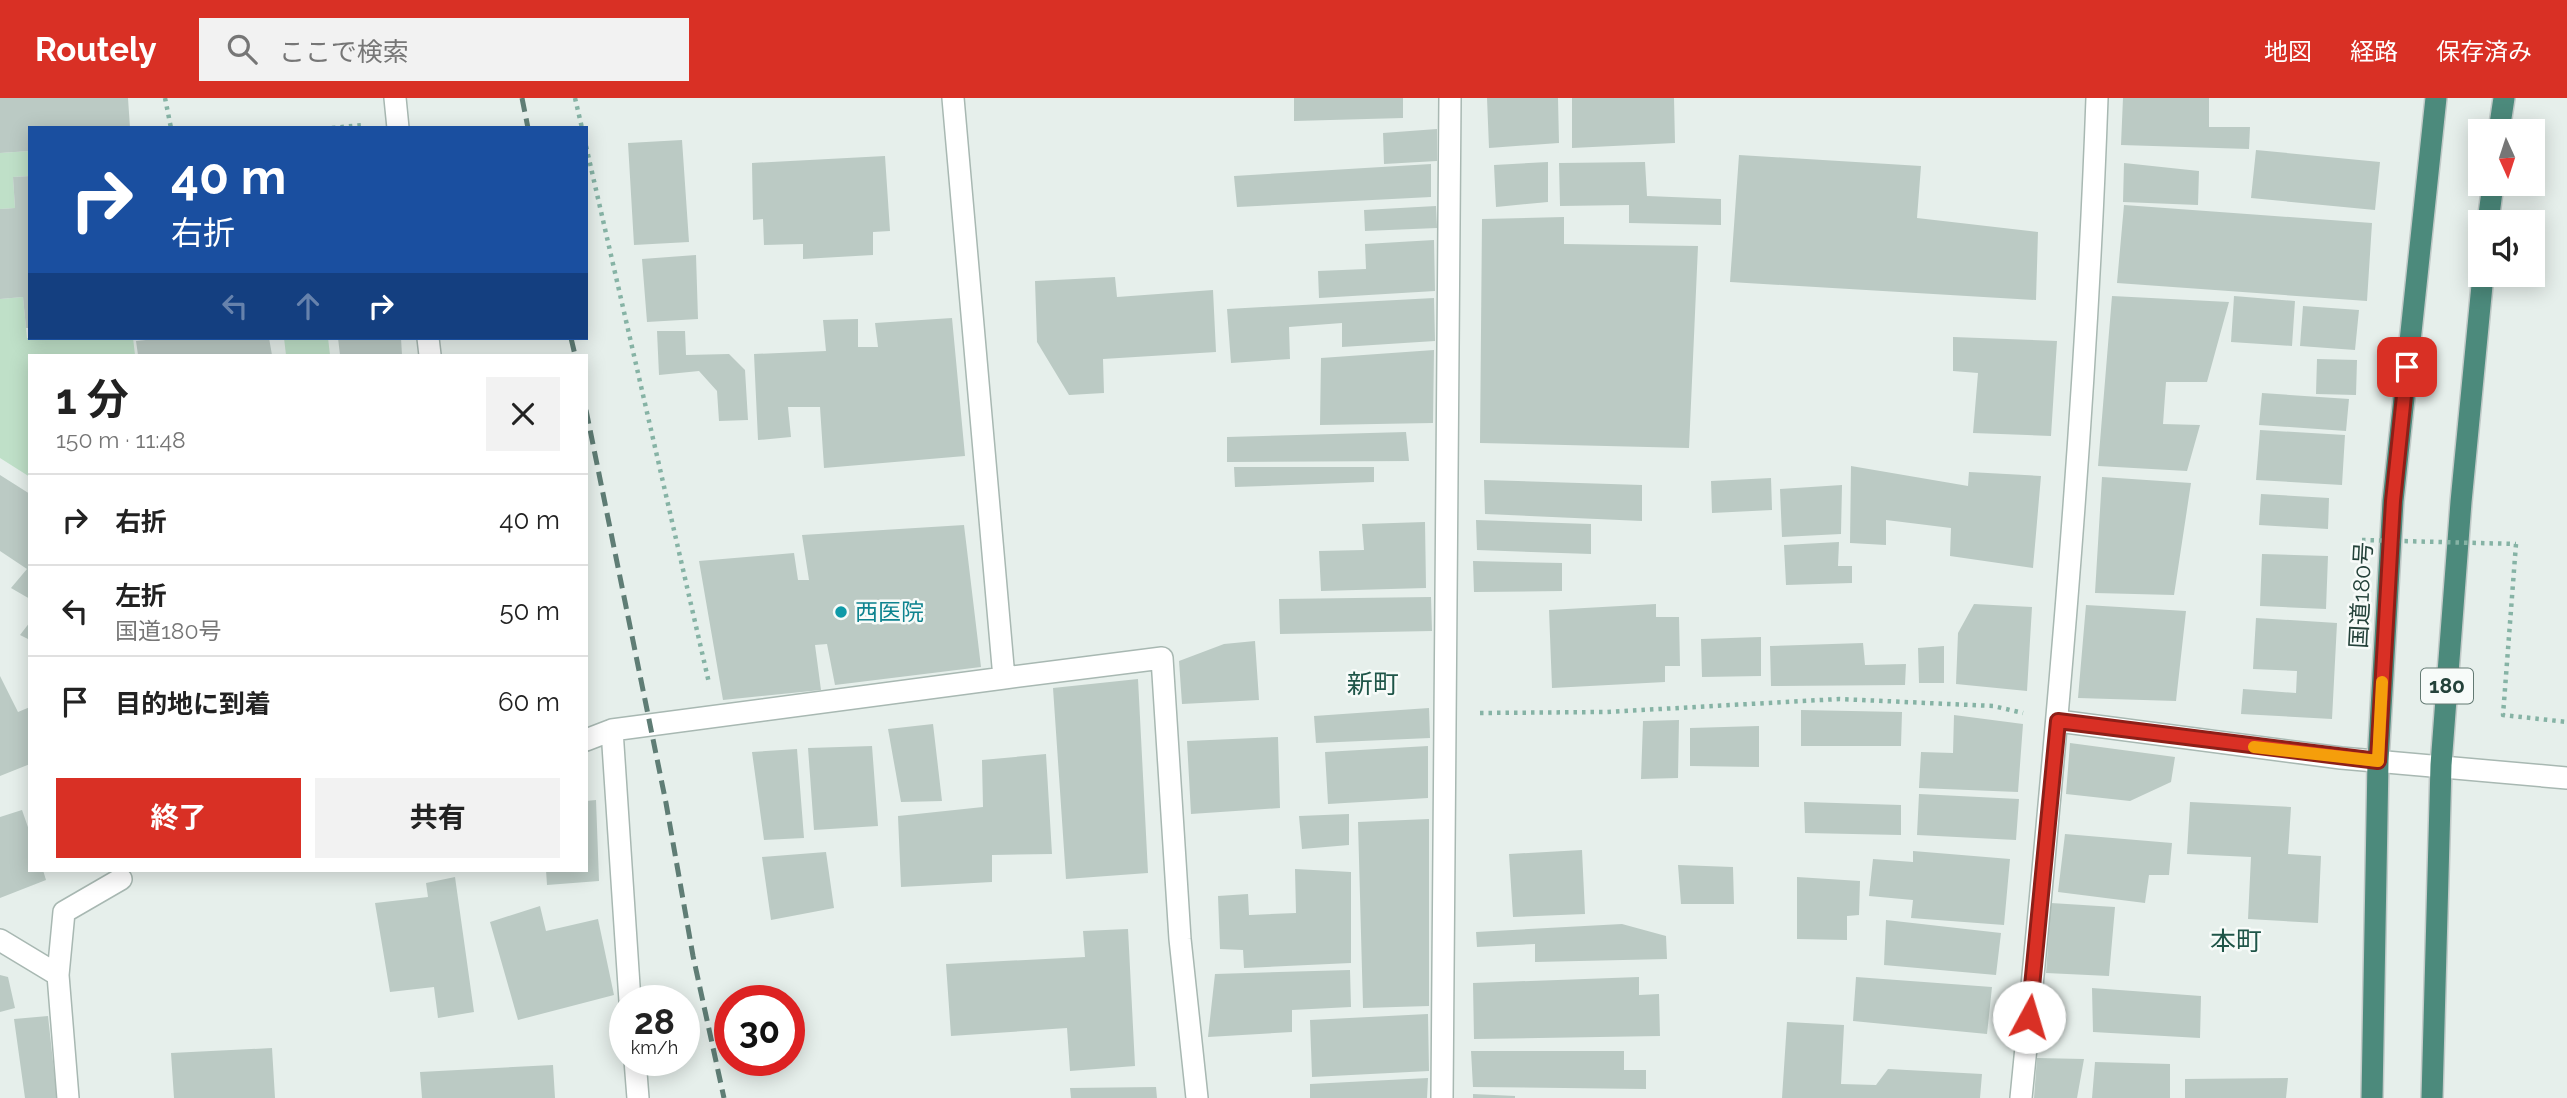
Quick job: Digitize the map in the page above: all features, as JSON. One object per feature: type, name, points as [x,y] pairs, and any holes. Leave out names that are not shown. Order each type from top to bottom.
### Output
[{"type":"highway","name":"国道180号","points":[[2372,1098],[2378,761],[2393,501],[2436,98]]},
{"type":"highway","points":[[2501,119],[2504,98]]},
{"type":"highway","name":"180","points":[[2432,1098],[2441,765],[2461,502],[2482,287]]},
{"type":"street","points":[[395,98],[398,126]]},
{"type":"street","points":[[953,98],[1004,678]]},
{"type":"street","points":[[1442,1098],[1450,98]]},
{"type":"street","points":[[2021,1098],[2058,721],[2078,480],[2097,98]]},
{"type":"street","points":[[588,739],[612,730],[1162,658],[1180,939],[1197,1098]]},
{"type":"street","points":[[2058,721],[2378,761],[2567,778]]},
{"type":"street","points":[[612,730],[629,985]]},
{"type":"street","points":[[68,1098],[58,975],[64,912],[121,879]]},
{"type":"street","points":[[0,940],[58,975]]},
{"type":"street","points":[[636,1076],[638,1098]]},
{"type":"path","points":[[164,98],[171,126]]},
{"type":"path","points":[[575,98],[582,126]]},
{"type":"path","points":[[588,154],[717,718]]},
{"type":"path","points":[[2362,540],[2516,544],[2502,715],[2567,722]]},
{"type":"path","points":[[1445,714],[1606,712],[1839,699],[1993,706],[2058,721]]},
{"type":"green space","points":[[28,151],[28,176],[13,177],[15,208],[0,209],[0,153]]},
{"type":"green space","points":[[23,297],[28,340],[133,340],[135,354],[28,354],[28,476],[0,458],[0,299]]},
{"type":"green space","points":[[284,340],[328,340],[330,354],[286,354]]},
{"type":"building","points":[[0,98],[128,98],[130,126],[28,126],[28,151],[0,153]]},
{"type":"building","points":[[1294,98],[1403,98],[1403,118],[1294,121]]},
{"type":"building","points":[[1487,98],[1558,98],[1559,143],[1489,148]]},
{"type":"building","points":[[1572,98],[1674,98],[1675,143],[1572,148]]},
{"type":"building","points":[[2123,98],[2209,98],[2209,127],[2250,127],[2249,149],[2121,145]]},
{"type":"building","points":[[1437,129],[1437,161],[1384,164],[1383,133]]},
{"type":"building","points":[[682,140],[689,242],[634,245],[628,143]]},
{"type":"building","points":[[2256,150],[2380,162],[2375,210],[2251,198]]},
{"type":"building","points":[[1739,155],[1921,166],[1917,218],[2038,232],[2036,300],[1730,282]]},
{"type":"building","points":[[885,156],[890,231],[873,232],[873,255],[803,259],[803,244],[764,245],[763,219],[753,220],[752,163]]},
{"type":"building","points":[[1548,162],[1548,202],[1496,207],[1494,165]]},
{"type":"building","points":[[1645,162],[1647,196],[1721,199],[1721,225],[1629,223],[1629,205],[1560,206],[1559,163]]},
{"type":"building","points":[[2124,163],[2199,171],[2198,205],[2123,202]]},
{"type":"building","points":[[1431,164],[1431,197],[1237,207],[1234,176]]},
{"type":"building","points":[[28,176],[28,328],[23,297],[0,299],[0,209],[15,208],[13,177]]},
{"type":"building","points":[[2124,205],[2372,223],[2367,301],[2117,283]]},
{"type":"building","points":[[1436,206],[1437,228],[1365,231],[1364,210]]},
{"type":"building","points":[[1564,217],[1564,244],[1698,246],[1689,448],[1480,443],[1482,219]]},
{"type":"building","points":[[1434,240],[1435,291],[1319,298],[1318,271],[1366,269],[1365,244]]},
{"type":"building","points":[[696,255],[698,319],[647,322],[642,259]]},
{"type":"building","points":[[1115,277],[1117,297],[1213,290],[1216,352],[1103,359],[1104,393],[1069,395],[1037,342],[1035,281]]},
{"type":"building","points":[[2112,296],[2229,302],[2207,382],[2166,382],[2163,424],[2200,425],[2187,471],[2098,466]]},
{"type":"building","points":[[2234,296],[2295,301],[2292,346],[2231,342]]},
{"type":"building","points":[[1434,298],[1435,341],[1342,347],[1342,323],[1289,327],[1290,359],[1231,363],[1227,309]]},
{"type":"building","points":[[2303,306],[2359,310],[2355,350],[2300,346]]},
{"type":"building","points":[[952,318],[965,456],[824,468],[820,407],[788,407],[791,437],[758,440],[754,354],[826,351],[823,320],[858,319],[858,347],[878,347],[875,323]]},
{"type":"building","points":[[657,331],[685,331],[686,355],[729,354],[745,370],[748,420],[719,421],[717,391],[699,371],[659,375]]},
{"type":"building","points":[[1953,337],[2057,341],[2051,436],[1973,433],[1978,373],[1953,371]]},
{"type":"building","points":[[269,340],[272,354],[138,354],[136,341]]},
{"type":"building","points":[[338,340],[401,340],[402,354],[340,354]]},
{"type":"building","points":[[1434,350],[1433,423],[1320,425],[1321,358]]},
{"type":"building","points":[[2317,359],[2357,360],[2356,395],[2316,394]]},
{"type":"building","points":[[2262,393],[2349,399],[2346,431],[2259,425]]},
{"type":"building","points":[[2260,430],[2345,435],[2342,485],[2256,480]]},
{"type":"building","points":[[1406,432],[1409,461],[1227,462],[1227,437]]},
{"type":"building","points":[[1851,466],[1968,486],[1969,472],[2041,476],[2033,568],[1950,556],[1951,528],[1886,520],[1886,545],[1850,543]]},
{"type":"building","points":[[1234,467],[1374,467],[1374,482],[1235,487]]},
{"type":"building","points":[[0,475],[28,493],[28,598],[11,588],[27,569],[0,551]]},
{"type":"building","points":[[2102,477],[2191,483],[2174,595],[2095,593]]},
{"type":"building","points":[[1771,478],[1772,510],[1712,513],[1711,481]]},
{"type":"building","points":[[1484,480],[1642,485],[1642,521],[1485,514]]},
{"type":"building","points":[[1842,485],[1841,534],[1782,537],[1780,489]]},
{"type":"building","points":[[2261,494],[2329,498],[2328,529],[2259,525]]},
{"type":"building","points":[[1476,520],[1591,524],[1591,554],[1477,550]]},
{"type":"building","points":[[1425,522],[1426,588],[1321,591],[1319,551],[1364,550],[1362,524]]},
{"type":"building","name":"西医院","points":[[964,525],[981,667],[835,685],[827,644],[815,645],[821,690],[723,700],[699,561],[794,553],[798,580],[809,580],[802,535]]},
{"type":"building","points":[[1839,542],[1838,566],[1852,566],[1852,583],[1786,585],[1784,545]]},
{"type":"building","points":[[2262,554],[2328,556],[2326,609],[2260,606]]},
{"type":"building","points":[[1473,561],[1562,563],[1562,591],[1474,592]]},
{"type":"building","points":[[1431,597],[1432,631],[1280,634],[1279,599]]},
{"type":"building","points":[[1656,604],[1656,617],[1679,617],[1680,666],[1665,666],[1665,682],[1552,688],[1549,610]]},
{"type":"building","points":[[1974,604],[2032,607],[2027,691],[1956,684],[1958,633]]},
{"type":"building","points":[[2086,605],[2186,611],[2176,701],[2078,698]]},
{"type":"building","points":[[2256,618],[2337,623],[2332,719],[2241,714],[2243,689],[2296,693],[2297,671],[2253,669]]},
{"type":"building","points":[[28,625],[28,639],[20,635]]},
{"type":"building","points":[[1761,637],[1761,676],[1702,677],[1701,639]]},
{"type":"building","points":[[1255,641],[1259,700],[1182,704],[1179,661],[1224,644]]},
{"type":"building","points":[[1863,643],[1865,665],[1906,664],[1905,685],[1771,686],[1770,646]]},
{"type":"building","points":[[1944,646],[1944,683],[1919,683],[1918,648]]},
{"type":"building","points":[[0,676],[18,712],[28,708],[28,765],[0,776]]},
{"type":"building","points":[[1138,679],[1148,873],[1066,879],[1053,688]]},
{"type":"building","points":[[1429,708],[1430,738],[1316,743],[1314,716]]},
{"type":"building","points":[[1801,710],[1902,712],[1901,746],[1801,746]]},
{"type":"building","points":[[1954,715],[2023,724],[2018,792],[1919,788],[1921,752],[1953,753]]},
{"type":"building","points":[[1679,720],[1678,778],[1641,779],[1643,721]]},
{"type":"building","points":[[933,724],[942,801],[901,802],[888,729]]},
{"type":"building","points":[[1759,726],[1759,767],[1690,766],[1690,728]]},
{"type":"building","points":[[1278,737],[1280,808],[1191,814],[1187,741]]},
{"type":"building","points":[[2070,743],[2175,757],[2171,782],[2130,801],[2066,794]]},
{"type":"building","points":[[872,746],[878,826],[814,830],[808,748]]},
{"type":"building","points":[[1428,746],[1428,798],[1328,804],[1325,752]]},
{"type":"building","points":[[797,749],[804,838],[764,840],[752,752]]},
{"type":"building","points":[[1046,754],[1052,854],[992,855],[992,882],[901,887],[898,816],[983,807],[982,760]]},
{"type":"building","points":[[1919,794],[2019,799],[2016,840],[1917,835]]},
{"type":"building","points":[[596,800],[599,881],[547,885],[546,872],[588,872],[588,801]]},
{"type":"building","points":[[1804,802],[1901,805],[1901,835],[1805,833]]},
{"type":"building","points":[[2190,802],[2291,807],[2288,854],[2321,856],[2318,923],[2248,919],[2251,857],[2187,854]]},
{"type":"building","points":[[22,810],[28,827],[28,872],[44,872],[46,880],[0,898],[0,817]]},
{"type":"building","points":[[1349,814],[1349,845],[1302,849],[1299,816]]},
{"type":"building","points":[[1429,819],[1429,1006],[1363,1008],[1358,822]]},
{"type":"building","points":[[2065,834],[2172,843],[2169,875],[2149,875],[2145,903],[2058,892]]},
{"type":"building","points":[[1582,850],[1585,914],[1513,917],[1509,854]]},
{"type":"building","points":[[1913,851],[2010,859],[2004,925],[1911,918],[1913,900],[1869,896],[1873,859],[1913,862]]},
{"type":"building","points":[[826,852],[834,908],[771,920],[762,857]]},
{"type":"building","points":[[1678,865],[1733,867],[1734,904],[1681,904]]},
{"type":"building","points":[[1295,869],[1351,872],[1351,963],[1244,968],[1243,950],[1220,949],[1218,896],[1248,894],[1249,915],[1296,913]]},
{"type":"building","points":[[455,877],[474,1012],[438,1018],[434,987],[390,992],[375,903],[428,897],[426,883]]},
{"type":"building","points":[[1797,877],[1860,881],[1859,915],[1847,916],[1847,940],[1797,939]]},
{"type":"building","points":[[2051,903],[2115,907],[2109,976],[2046,973]]},
{"type":"building","points":[[540,906],[546,931],[598,919],[612,985],[609,985],[609,996],[518,1020],[490,922]]},
{"type":"building","points":[[1886,920],[2001,933],[1996,975],[1884,965]]},
{"type":"building","points":[[1622,924],[1666,936],[1667,959],[1535,962],[1535,944],[1477,947],[1476,932]]},
{"type":"building","points":[[1128,929],[1135,1066],[1070,1071],[1067,1028],[951,1036],[946,964],[1085,957],[1083,931]]},
{"type":"building","points":[[1350,970],[1351,1007],[1292,1010],[1292,1032],[1208,1037],[1215,974]]},
{"type":"building","points":[[0,975],[8,977],[15,1008],[0,1012]]},
{"type":"building","points":[[1639,977],[1639,995],[1659,994],[1660,1036],[1474,1039],[1473,983]]},
{"type":"building","points":[[1856,977],[1992,987],[1987,1034],[1853,1021]]},
{"type":"building","points":[[2092,988],[2201,996],[2200,1038],[2093,1032]]},
{"type":"building","points":[[1428,1014],[1429,1071],[1312,1077],[1310,1020]]},
{"type":"building","points":[[48,1016],[57,1098],[25,1098],[14,1019]]},
{"type":"building","points":[[1787,1022],[1844,1025],[1841,1084],[1876,1085],[1888,1069],[1982,1074],[1980,1098],[1782,1098]]},
{"type":"building","points":[[272,1048],[275,1098],[174,1098],[171,1053]]},
{"type":"building","points":[[1471,1051],[1624,1051],[1624,1070],[1646,1070],[1646,1089],[1473,1087]]},
{"type":"building","points":[[2037,1058],[2084,1059],[2077,1098],[2034,1098]]},
{"type":"building","points":[[2095,1062],[2170,1064],[2170,1098],[2092,1098]]},
{"type":"building","points":[[553,1065],[555,1098],[422,1098],[420,1072]]},
{"type":"building","points":[[1428,1078],[1427,1098],[1310,1098],[1310,1084]]},
{"type":"building","points":[[2288,1078],[2286,1098],[2185,1098],[2185,1079]]},
{"type":"building","points":[[1156,1087],[1157,1098],[1071,1098],[1070,1088]]},
{"type":"building","points":[[1473,1094],[1515,1096],[1515,1098],[1473,1098]]},
{"type":"railway","points":[[522,98],[528,126]]},
{"type":"railway","points":[[571,340],[575,354]]},
{"type":"railway","points":[[588,420],[666,803],[693,956],[724,1098]]},
{"type":"slow traffic","points":[[2254,747],[2378,761],[2382,682]]},
{"type":"place","name":"西医院","points":[[841,612]]},
{"type":"district","name":"新町","points":[[1373,684]]},
{"type":"district","name":"本町","points":[[2236,941]]},
{"type":"route","points":[[2029,1017],[2058,721],[2378,761],[2393,501],[2407,367]]}]
